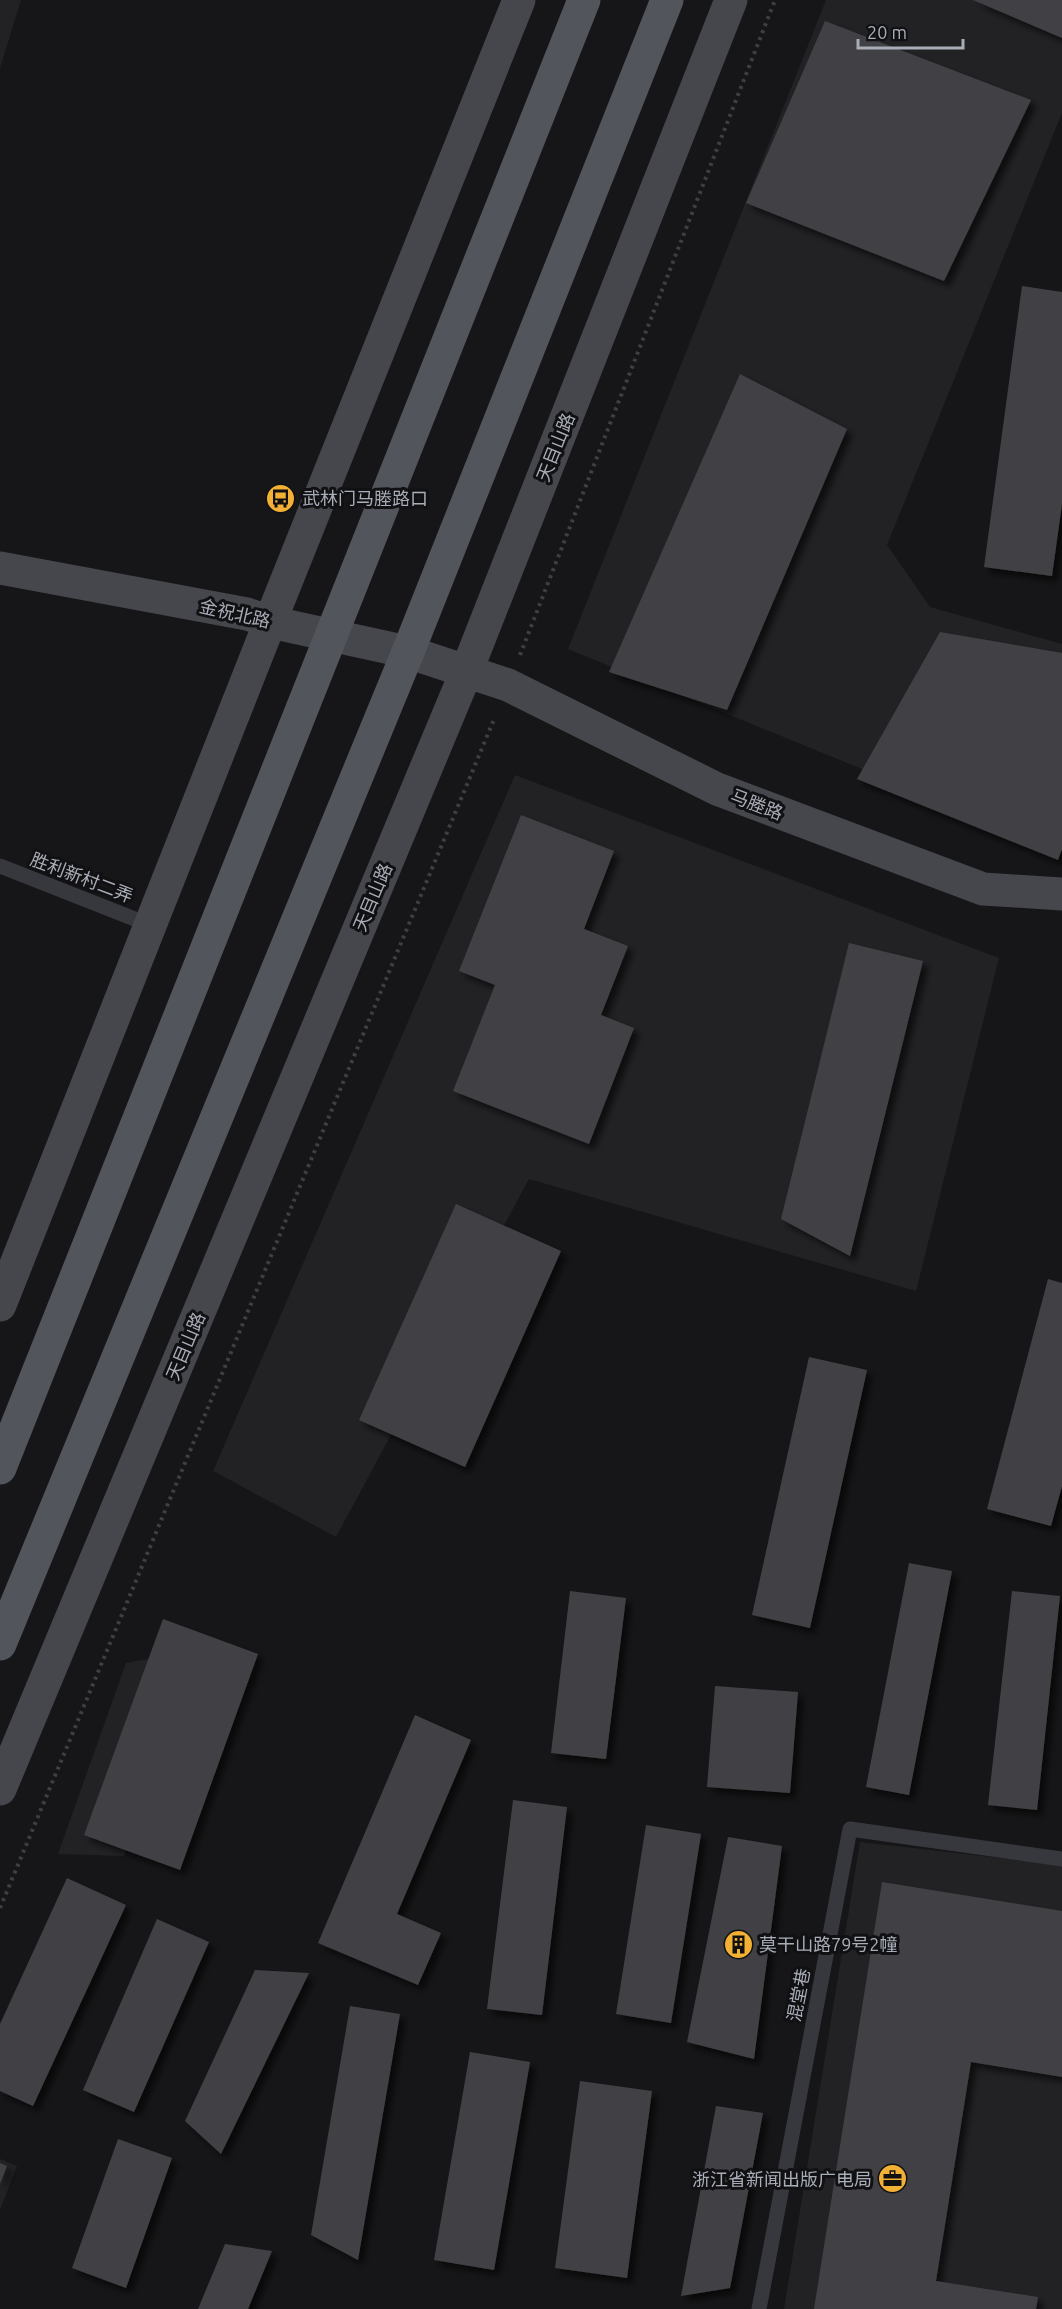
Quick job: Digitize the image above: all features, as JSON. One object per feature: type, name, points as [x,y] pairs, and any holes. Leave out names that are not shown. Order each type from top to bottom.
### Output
[{"type":"main road","points":[[2,1291],[519,0]]},
{"type":"main road","points":[[0,1468],[584,0]]},
{"type":"main road","points":[[0,1644],[408,652],[667,0]]},
{"type":"main road","name":"天目山路","points":[[0,1789],[466,670],[731,0]]},
{"type":"main road","name":"金祝北路","points":[[0,568],[248,614],[270,622],[408,652],[466,670]]},
{"type":"main road","name":"马塍路","points":[[466,670],[508,685],[728,793],[983,889],[1062,894]]},
{"type":"lane","name":"胜利新村二弄","points":[[0,866],[150,925]]},
{"type":"lane","name":"混堂巷","points":[[759,2309],[850,1829],[1062,1859]]},
{"type":"path","points":[[0,1908],[508,685],[776,0]]},
{"type":"shaded area","points":[[0,0],[21,0],[0,68]]},
{"type":"shaded area","points":[[826,0],[1062,0],[1062,113],[887,545],[930,607],[1062,644],[1062,839],[1058,849],[568,649]]},
{"type":"shaded area","points":[[515,775],[999,958],[916,1291],[529,1179],[336,1537],[213,1471]]},
{"type":"shaded area","points":[[198,1650],[124,1856],[58,1854],[126,1663]]},
{"type":"shaded area","points":[[860,1842],[1062,1865],[1062,2309],[784,2309]]},
{"type":"shaded area","points":[[0,2159],[17,2166],[0,2210]]},
{"type":"building","points":[[973,0],[1062,0],[1062,38]]},
{"type":"building","points":[[825,21],[1031,100],[944,281],[746,203]]},
{"type":"building","points":[[1022,286],[1062,292],[1062,504],[1052,576],[984,567]]},
{"type":"building","points":[[740,374],[847,429],[727,710],[609,672]]},
{"type":"building","points":[[940,632],[1062,653],[1062,849],[1058,860],[857,779]]},
{"type":"building","points":[[521,815],[614,851],[584,929],[628,946],[601,1015],[634,1028],[589,1144],[453,1091],[495,985],[459,971]]},
{"type":"building","points":[[849,943],[923,961],[850,1256],[781,1219]]},
{"type":"building","points":[[456,1204],[561,1251],[465,1467],[359,1420]]},
{"type":"building","points":[[1048,1279],[1062,1283],[1062,1486],[1051,1526],[987,1509]]},
{"type":"building","points":[[809,1357],[867,1370],[810,1628],[752,1615]]},
{"type":"building","points":[[909,1563],[952,1571],[909,1795],[866,1787]]},
{"type":"building","points":[[570,1591],[626,1598],[606,1759],[551,1753]]},
{"type":"building","points":[[1012,1591],[1060,1596],[1037,1810],[988,1805]]},
{"type":"building","points":[[163,1619],[258,1654],[180,1870],[84,1835]]},
{"type":"building","points":[[715,1686],[798,1692],[790,1793],[707,1787]]},
{"type":"building","points":[[415,1715],[471,1740],[397,1914],[441,1933],[418,1985],[318,1943]]},
{"type":"building","points":[[513,1800],[567,1807],[542,2015],[487,2009]]},
{"type":"building","points":[[646,1825],[701,1834],[671,2023],[616,2014]]},
{"type":"building","name":"莫干山路79号2幢","points":[[728,1837],[782,1846],[754,2059],[687,2042]]},
{"type":"building","points":[[67,1878],[126,1905],[33,2106],[0,2091],[0,2024]]},
{"type":"building","name":"浙江省新闻出版广电局","points":[[882,1882],[1062,1911],[1062,2077],[971,2062],[936,2281],[1038,2297],[1036,2309],[814,2309]]},
{"type":"building","points":[[157,1919],[209,1942],[134,2112],[83,2090]]},
{"type":"building","points":[[255,1970],[309,1973],[221,2154],[185,2121]]},
{"type":"building","points":[[350,2006],[400,2014],[358,2260],[311,2235]]},
{"type":"building","points":[[470,2052],[530,2062],[494,2270],[434,2260]]},
{"type":"building","points":[[580,2081],[652,2091],[627,2278],[555,2268]]},
{"type":"building","points":[[716,2106],[763,2113],[730,2288],[681,2296]]},
{"type":"building","points":[[118,2139],[172,2158],[126,2288],[72,2268]]},
{"type":"building","points":[[0,2163],[7,2166],[0,2184]]},
{"type":"building","points":[[225,2244],[272,2251],[248,2309],[198,2309]]},
{"type":"place","name":"武林门马塍路口","points":[[281,498]]},
{"type":"place","name":"莫干山路79号2幢","points":[[738,1944]]},
{"type":"place","name":"浙江省新闻出版广电局","points":[[893,2179]]}]
